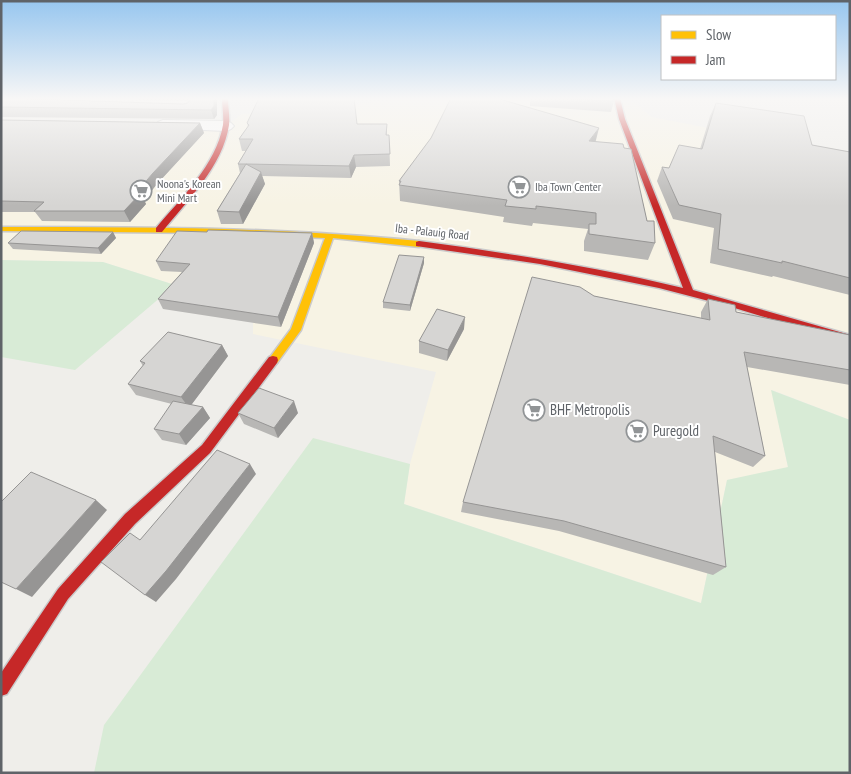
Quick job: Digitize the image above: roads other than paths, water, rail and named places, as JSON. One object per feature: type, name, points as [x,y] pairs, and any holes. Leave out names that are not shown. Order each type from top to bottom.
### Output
[{"type":"main road","points":[[159,230],[198,181],[223,134]]},
{"type":"main road","points":[[628,134],[689,292]]},
{"type":"main road","name":"Iba - Palauig Road","points":[[1,229],[159,230],[330,235],[456,248],[566,265],[689,292],[850,339]]},
{"type":"main road","points":[[1,688],[63,594],[130,519],[206,449],[296,330],[330,235]]},
{"type":"place","name":"Iba Town Center","points":[[519,187]]},
{"type":"place","name":"Noona's Korean Mini Mart","points":[[141,191]]},
{"type":"place","name":"BHF Metropolis","points":[[534,410]]},
{"type":"place","name":"Puregold","points":[[637,431]]}]
